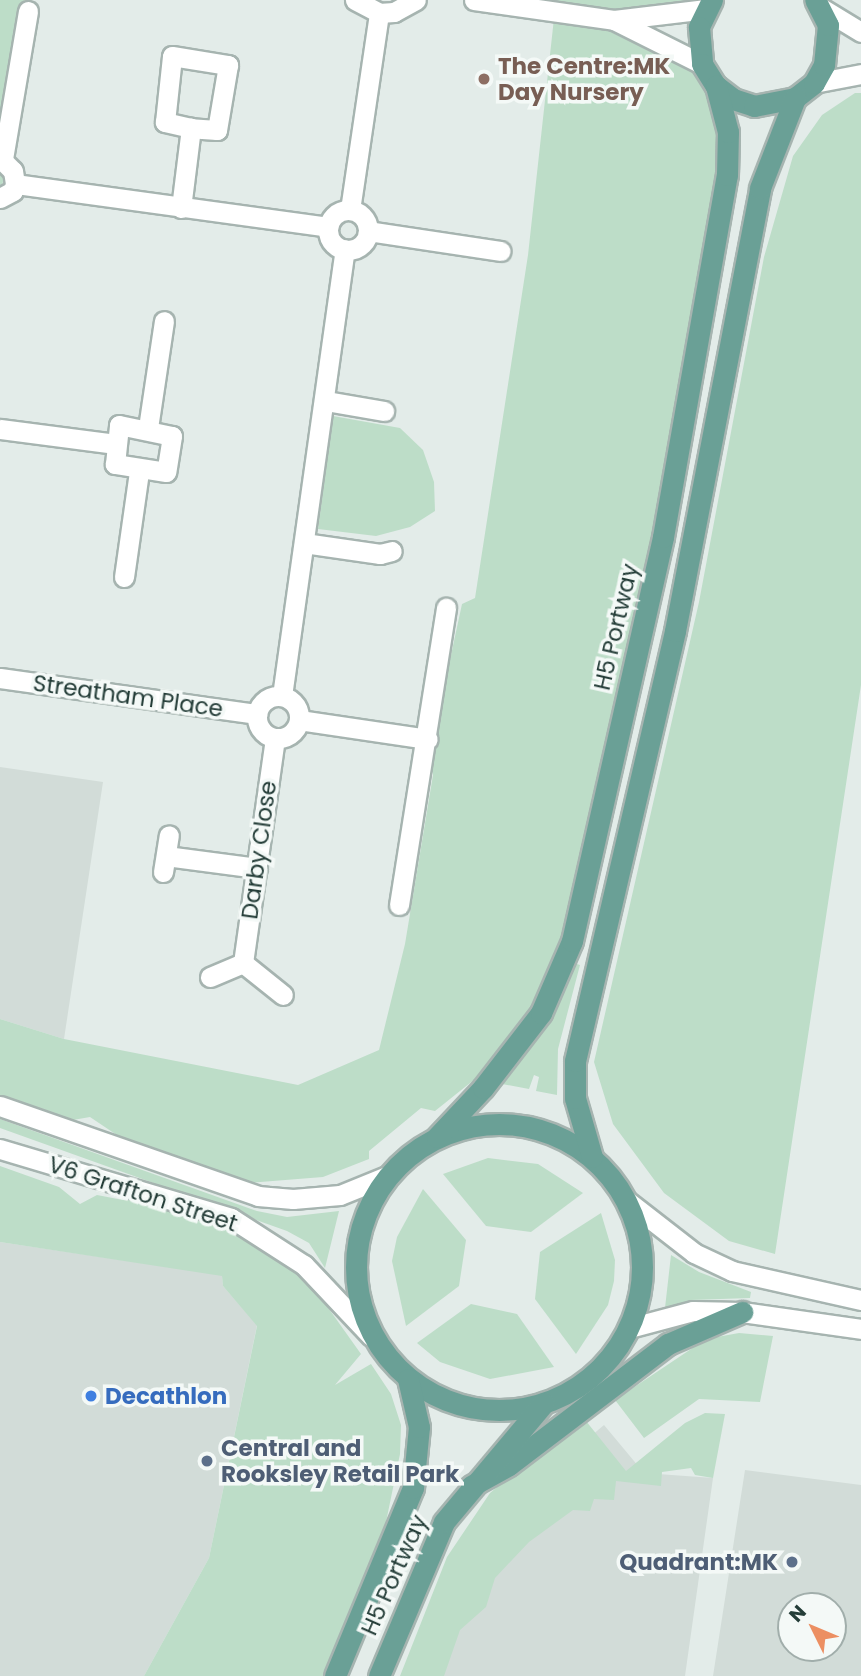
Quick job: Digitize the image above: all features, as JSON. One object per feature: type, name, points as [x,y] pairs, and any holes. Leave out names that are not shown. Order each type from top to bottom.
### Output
[{"type":"main road","points":[[592,1157],[575,1098],[575,1061],[675,631],[760,188],[795,99],[814,83],[829,46],[817,3]]},
{"type":"main road","points":[[709,4],[699,27],[702,64],[716,86],[733,99],[754,106],[795,99]]},
{"type":"main road","name":"H5 Portway","points":[[437,1137],[484,1088],[534,1024],[558,981],[572,942],[663,537],[727,175],[728,132],[716,86]]},
{"type":"main road","points":[[471,1486],[509,1465],[573,1402],[602,1367],[629,1328],[640,1295],[642,1266],[637,1228],[625,1198],[611,1177],[592,1157],[541,1130],[494,1123],[472,1125],[437,1137],[387,1176],[362,1221],[355,1262],[359,1302],[379,1347],[408,1379],[431,1394],[487,1410],[573,1402],[622,1376],[668,1344],[742,1312]]},
{"type":"main road","name":"H5 Portway","points":[[335,1676],[413,1488],[419,1427],[408,1379]]},
{"type":"main road","name":"H5 Portway","points":[[379,1676],[444,1522],[471,1486],[544,1403]]},
{"type":"street","points":[[355,0],[379,13],[394,12],[416,0]]},
{"type":"street","points":[[474,0],[614,20],[709,4]]},
{"type":"street","points":[[817,3],[861,32]]},
{"type":"street","points":[[0,198],[13,191],[15,184],[13,171],[2,159],[28,11]]},
{"type":"street","points":[[350,210],[379,13]]},
{"type":"street","points":[[614,20],[702,64]]},
{"type":"street","points":[[814,83],[861,74]]},
{"type":"street","points":[[181,208],[191,128]]},
{"type":"street","points":[[15,184],[328,227]]},
{"type":"street","points":[[350,210],[365,219],[368,232],[363,243],[345,249],[330,239],[328,227],[338,212],[350,210]]},
{"type":"street","points":[[368,232],[501,251]]},
{"type":"street","points":[[282,696],[326,401],[345,249]]},
{"type":"street","points":[[148,428],[164,321]]},
{"type":"street","points":[[326,401],[384,411]]},
{"type":"street","points":[[119,425],[148,428],[172,436],[166,472],[139,471],[115,464],[116,444],[119,425]]},
{"type":"street","points":[[0,429],[116,444]]},
{"type":"street","points":[[124,577],[139,471]]},
{"type":"street","points":[[304,543],[380,554],[392,551]]},
{"type":"street","points":[[399,905],[428,739],[446,608]]},
{"type":"street","name":"Streatham Place","points":[[0,678],[257,714]]},
{"type":"street","points":[[282,696],[297,707],[299,720],[289,736],[275,738],[264,733],[257,714],[268,698],[282,696]]},
{"type":"street","points":[[299,720],[428,739]]},
{"type":"street","name":"Darby Close","points":[[243,963],[275,738]]},
{"type":"street","points":[[169,835],[164,864],[257,869]]},
{"type":"street","points":[[210,977],[243,963],[283,995]]},
{"type":"street","name":"V6 Grafton Street","points":[[0,1106],[258,1196],[293,1199],[340,1195],[387,1176]]},
{"type":"street","name":"V6 Grafton Street","points":[[0,1149],[230,1218],[304,1265],[379,1347]]},
{"type":"street","points":[[625,1198],[694,1253],[732,1271],[861,1300]]},
{"type":"street","points":[[629,1328],[693,1311],[742,1312],[861,1329]]},
{"type":"shaded area","points":[[0,767],[103,782],[64,1039],[0,1019]]},
{"type":"shaded area","points":[[0,1242],[222,1275],[223,1286],[257,1325],[209,1558],[144,1676],[0,1676]]},
{"type":"shaded area","points":[[604,1425],[644,1473],[713,1478],[685,1676],[424,1676],[513,1502]]},
{"type":"shaded area","points":[[745,1470],[861,1485],[861,1676],[713,1676]]},
{"type":"green space","points":[[0,0],[28,0],[0,203]]},
{"type":"green space","points":[[556,0],[712,0],[616,20],[702,64],[728,132],[612,766],[561,942],[530,1009],[475,1079],[435,1111],[421,1108],[369,1151],[369,1159],[323,1177],[224,1185],[154,1160],[90,1117],[50,1124],[0,1106],[0,1019],[64,1039],[298,1085],[379,1050],[405,944],[433,775],[429,757],[462,604],[475,598],[528,255]]},
{"type":"green space","points":[[855,93],[861,93],[861,685],[775,1254],[729,1241],[664,1193],[613,1124],[594,1062],[699,602],[764,257],[793,156],[822,115]]},
{"type":"green space","points":[[333,416],[400,428],[423,450],[434,482],[435,511],[410,527],[376,536],[318,529]]},
{"type":"green space","points":[[574,963],[580,965],[558,1049],[557,1095],[536,1091],[539,1077],[534,1075],[529,1089],[502,1084],[541,1032]]},
{"type":"green space","points":[[0,1119],[257,1211],[287,1217],[339,1211],[325,1268],[309,1243],[287,1231],[0,1128]]},
{"type":"green space","points":[[488,1158],[538,1164],[583,1193],[531,1232],[486,1226],[443,1174]]},
{"type":"green space","points":[[0,1166],[59,1187],[80,1204],[97,1195],[123,1200],[159,1197],[231,1218],[319,1282],[324,1302],[361,1354],[335,1385],[371,1364],[391,1394],[401,1425],[400,1454],[372,1590],[335,1676],[144,1676],[209,1558],[257,1326],[223,1286],[222,1276],[0,1242]]},
{"type":"green space","points":[[423,1189],[466,1240],[459,1286],[406,1326],[392,1261],[397,1237]]},
{"type":"green space","points":[[601,1213],[615,1260],[614,1281],[608,1305],[576,1354],[535,1299],[540,1252]]},
{"type":"green space","points":[[671,1255],[699,1272],[751,1292],[750,1298],[691,1300],[665,1308]]},
{"type":"green space","points":[[471,1304],[517,1314],[554,1367],[490,1379],[440,1362],[417,1343]]},
{"type":"green space","points":[[739,1333],[773,1336],[760,1402],[699,1399],[644,1438],[615,1400],[706,1339]]},
{"type":"green space","points":[[705,1413],[725,1414],[713,1478],[695,1475],[691,1468],[662,1472],[661,1486],[616,1481],[614,1500],[594,1499],[590,1511],[573,1510],[529,1542],[495,1578],[486,1607],[460,1630],[444,1676],[400,1676],[447,1557],[490,1493],[582,1416],[626,1471],[685,1423]]},
{"type":"place","name":"The Centre:MK Day Nursery","points":[[484,79]]},
{"type":"place","name":"Decathlon","points":[[91,1396]]},
{"type":"place","name":"Central and Rooksley Retail Park","points":[[207,1461]]},
{"type":"place","name":"Quadrant:MK","points":[[792,1562]]}]
